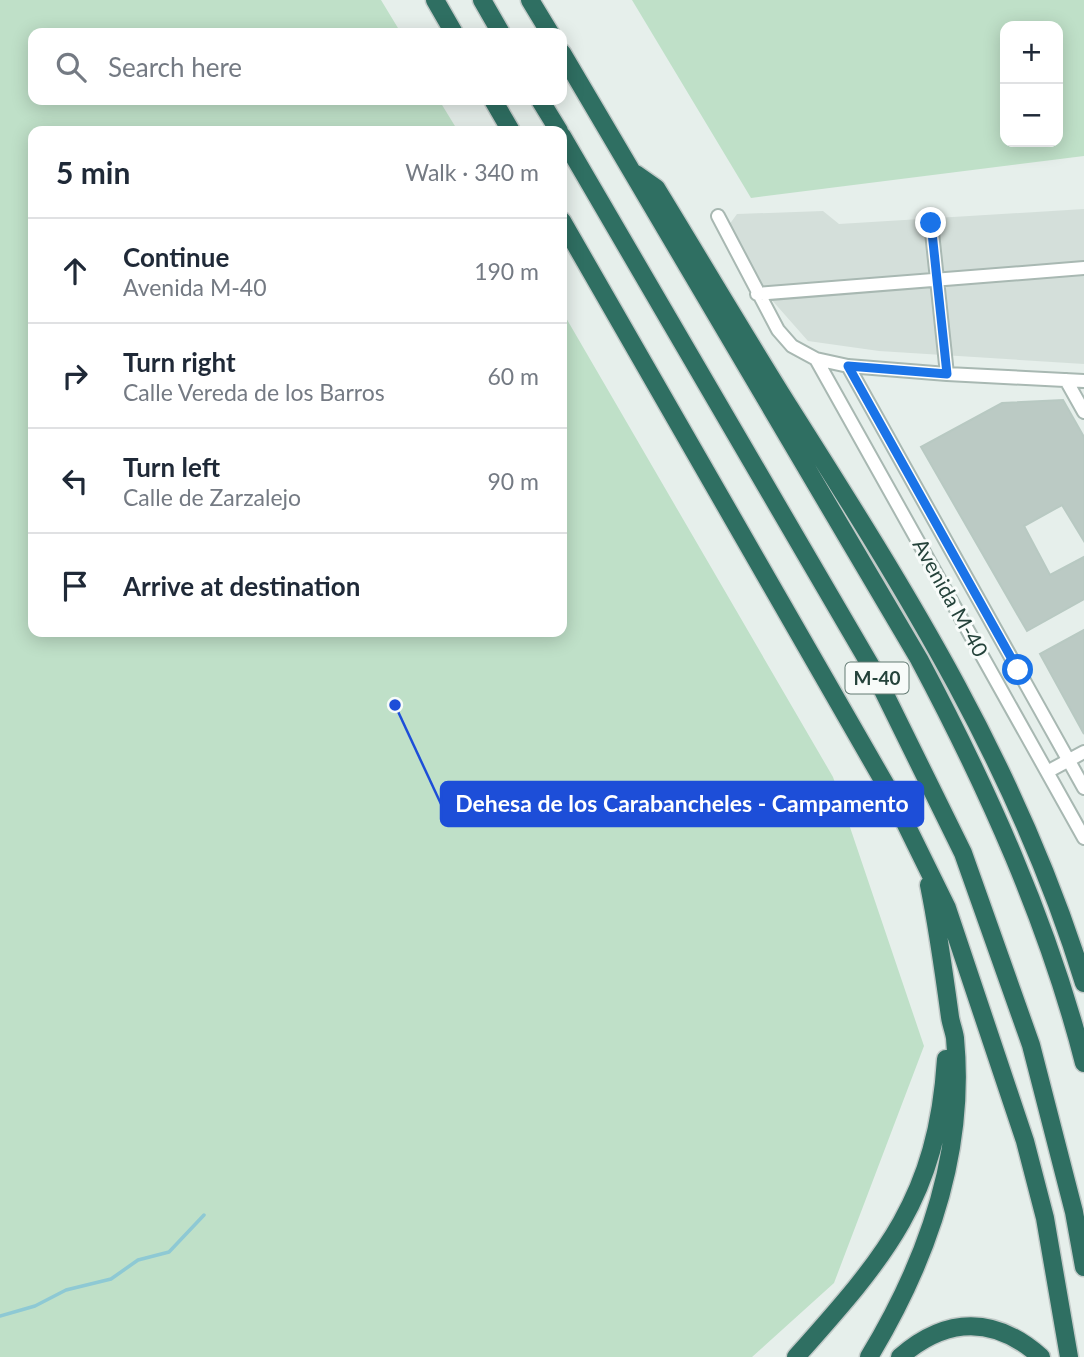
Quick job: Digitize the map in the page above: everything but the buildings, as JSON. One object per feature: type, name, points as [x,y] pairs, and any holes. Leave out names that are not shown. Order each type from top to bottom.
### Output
[{"type":"highway","points":[[435,0],[451,28]]},
{"type":"highway","points":[[482,0],[498,28]]},
{"type":"highway","points":[[530,0],[547,28]]},
{"type":"highway","name":"M-40","points":[[567,60],[633,172],[644,196],[905,636],[951,721],[1012,854],[1048,948],[1084,1063]]},
{"type":"highway","points":[[495,105],[507,126]]},
{"type":"highway","points":[[543,105],[556,126]]},
{"type":"highway","name":"M-40","points":[[567,145],[872,668],[963,853],[1031,1045],[1074,1212],[1084,1267]]},
{"type":"highway","points":[[633,172],[656,188],[925,627],[1006,777],[1041,856],[1084,983]]},
{"type":"highway","points":[[567,230],[892,796],[947,908],[1025,1141],[1045,1218],[1069,1357]]},
{"type":"highway","points":[[869,1357],[910,1285],[940,1196],[950,1155],[957,1087],[955,1035],[925,865]]},
{"type":"highway","points":[[1068,931],[1084,961]]},
{"type":"highway","points":[[796,1357],[864,1281],[887,1250],[910,1209],[933,1150],[944,1088],[951,1021]]},
{"type":"highway","points":[[900,1357],[921,1340],[948,1329],[975,1325],[1011,1335],[1041,1357]]},
{"type":"street","points":[[718,216],[778,330],[792,346],[816,359],[848,366],[1084,381]]},
{"type":"street","points":[[931,223],[947,374]]},
{"type":"street","points":[[757,294],[1084,268]]},
{"type":"street","name":"Avenida M-40","points":[[816,359],[1084,838]]},
{"type":"street","name":"Avenida M-40","points":[[848,366],[1084,788]]},
{"type":"street","points":[[1066,380],[1084,412]]},
{"type":"street","points":[[997,682],[1001,672],[1009,667],[1018,670]]},
{"type":"street","points":[[1047,772],[1084,752]]},
{"type":"shaded area","points":[[1084,209],[1084,364],[879,351],[808,341],[763,290],[729,225],[737,214],[823,211],[839,224]]},
{"type":"green space","points":[[0,0],[381,0],[398,28],[28,28],[28,105],[442,105],[455,126],[28,126],[28,637],[567,637],[567,320],[833,777],[924,1046],[834,1283],[752,1357],[0,1357]]},
{"type":"green space","points":[[632,0],[1084,0],[1084,156],[751,198]]},
{"type":"waterway","points":[[0,1316],[35,1306],[66,1290],[111,1279],[138,1260],[169,1252],[204,1215]]},
{"type":"place","name":"Dehesa de los Carabancheles - Campamento","points":[[395,705]]},
{"type":"route","points":[[931,223],[947,374],[848,366],[1018,670]]}]
